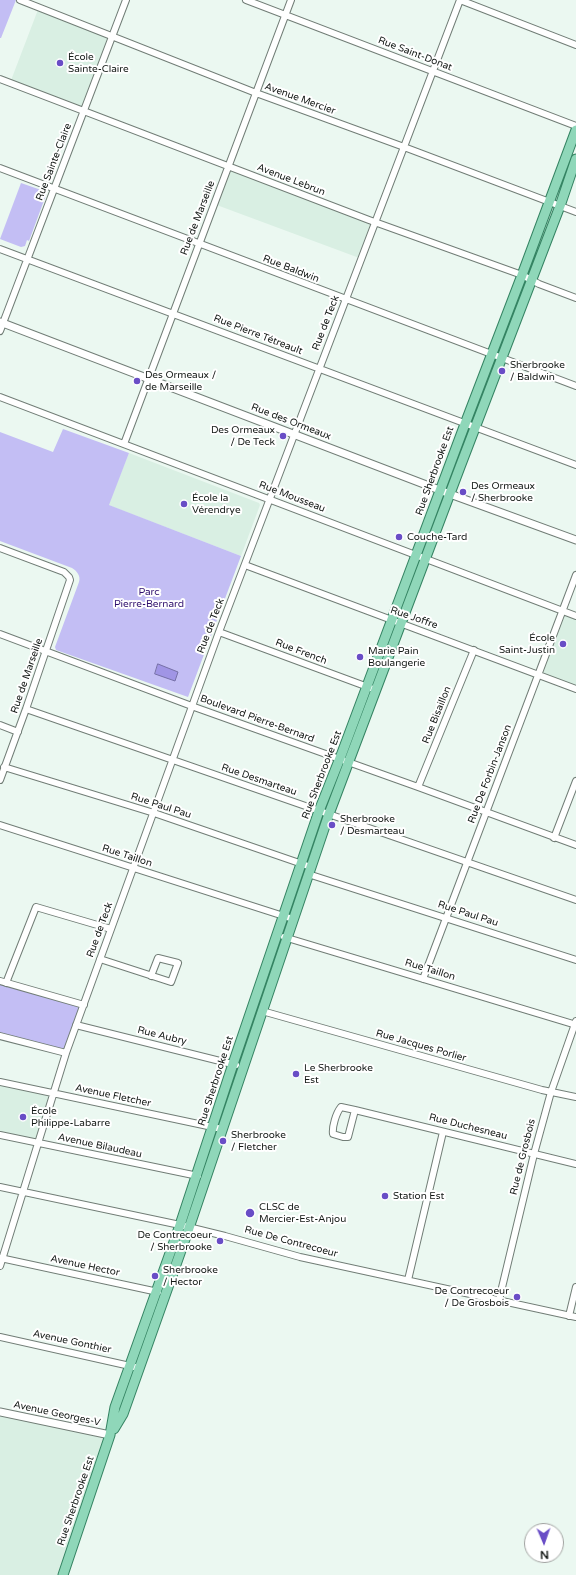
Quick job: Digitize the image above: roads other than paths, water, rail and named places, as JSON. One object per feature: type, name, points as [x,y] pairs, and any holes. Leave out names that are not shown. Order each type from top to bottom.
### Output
[{"type":"main road","name":"Rue Sherbrooke Est","points":[[397,622],[416,555],[576,130]]},
{"type":"main road","name":"Rue Sherbrooke Est","points":[[63,1575],[110,1435],[123,1414],[156,1292],[180,1225],[233,1064],[282,937],[293,919],[329,814],[344,761],[397,622],[425,558],[450,494],[560,206],[576,159]]},
{"type":"main road","name":"Rue Sherbrooke Est","points":[[135,1366],[166,1294],[262,1011],[282,937],[284,916],[301,863],[319,811],[344,761]]},
{"type":"street","name":"Avenue Mercier","points":[[20,0],[256,93],[576,212]]},
{"type":"street","name":"Rue Sainte-Claire","points":[[0,331],[1,323],[28,260],[126,0]]},
{"type":"street","name":"Rue Saint-Donat","points":[[246,0],[576,126]]},
{"type":"street","name":"Rue de Marseille","points":[[124,444],[291,0]]},
{"type":"street","points":[[460,0],[576,45]]},
{"type":"street","name":"Rue de Teck","points":[[0,1266],[1,1258],[66,1053],[100,959],[192,706],[460,0]]},
{"type":"street","name":"Avenue Lebrun","points":[[0,79],[375,223],[522,275],[576,298]]},
{"type":"street","name":"Rue Baldwin","points":[[0,168],[576,386]]},
{"type":"street","name":"Rue Pierre Tétreault","points":[[0,249],[576,465]]},
{"type":"street","name":"Rue des Ormeaux","points":[[1,323],[450,494],[576,540]]},
{"type":"street","name":"Rue Mousseau","points":[[0,397],[576,616]]},
{"type":"street","name":"Rue de Marseille","points":[[0,548],[64,572],[69,577],[70,583],[0,780]]},
{"type":"street","name":"Rue Joffre","points":[[245,565],[576,689]]},
{"type":"street","name":"Rue De Forbin-Janson","points":[[423,979],[576,575]]},
{"type":"street","name":"Rue French","points":[[220,632],[372,688]]},
{"type":"street","name":"Boulevard Pierre-Bernard","points":[[0,634],[192,706],[576,845]]},
{"type":"street","name":"Rue Bisaillon","points":[[418,787],[474,650]]},
{"type":"street","name":"Rue Desmarteau","points":[[26,709],[576,900]]},
{"type":"street","points":[[0,725],[18,732]]},
{"type":"street","name":"Rue Paul Pau","points":[[4,767],[154,814],[301,863],[310,870],[446,918],[576,960]]},
{"type":"street","points":[[554,838],[576,781]]},
{"type":"street","name":"Rue Taillon","points":[[0,825],[133,869],[293,919]]},
{"type":"street","points":[[84,1004],[3,982],[36,907],[111,929]]},
{"type":"street","name":"Rue Taillon","points":[[282,937],[576,1023]]},
{"type":"street","points":[[100,959],[152,976],[171,982],[178,963],[158,958],[152,976]]},
{"type":"street","name":"Rue Jacques Porlier","points":[[262,1011],[542,1090],[576,1098]]},
{"type":"street","name":"Rue de Grosbois","points":[[499,1300],[534,1154],[551,1092],[576,1023]]},
{"type":"street","name":"Rue Aubry","points":[[76,1026],[243,1067]]},
{"type":"street","points":[[0,1036],[66,1053]]},
{"type":"street","name":"Avenue Fletcher","points":[[0,1082],[222,1129]]},
{"type":"street","name":"Rue Duchesneau","points":[[355,1110],[348,1137],[333,1134],[339,1109],[343,1107],[576,1164]]},
{"type":"street","points":[[408,1280],[443,1132]]},
{"type":"street","name":"Avenue Bilaudeau","points":[[0,1135],[205,1178]]},
{"type":"street","name":"Rue De Contrecoeur","points":[[0,1187],[180,1225],[250,1242],[300,1257],[576,1317]]},
{"type":"street","name":"Avenue Hector","points":[[1,1258],[166,1294]]},
{"type":"street","points":[[569,1316],[576,1287]]},
{"type":"street","name":"Avenue Gonthier","points":[[0,1337],[135,1366]]},
{"type":"street","name":"Avenue Georges-V","points":[[0,1412],[110,1435]]},
{"type":"place","name":"École Sainte-Claire","points":[[60,63]]},
{"type":"place","name":"Sherbrooke / Baldwin","points":[[502,371]]},
{"type":"place","name":"Des Ormeaux / de Marseille","points":[[137,381]]},
{"type":"place","name":"Des Ormeaux / De Teck","points":[[283,436]]},
{"type":"place","name":"Des Ormeaux / Sherbrooke","points":[[463,492]]},
{"type":"place","name":"École la Vérendrye","points":[[184,504]]},
{"type":"place","name":"Couche-Tard","points":[[399,537]]},
{"type":"place","name":"École Saint-Justin","points":[[563,644]]},
{"type":"place","name":"Marie Pain Boulangerie","points":[[360,657]]},
{"type":"place","name":"Sherbrooke / Desmarteau","points":[[332,825]]},
{"type":"place","name":"Le Sherbrooke Est","points":[[296,1074]]},
{"type":"place","name":"École Philippe-Labarre","points":[[23,1117]]},
{"type":"place","name":"Sherbrooke / Fletcher","points":[[223,1141]]},
{"type":"place","name":"Station Est","points":[[385,1196]]},
{"type":"place","name":"CLSC de Mercier-Est-Anjou","points":[[250,1213]]},
{"type":"place","name":"De Contrecoeur / Sherbrooke","points":[[220,1241]]},
{"type":"place","name":"Sherbrooke / Hector","points":[[155,1276]]},
{"type":"place","name":"De Contrecoeur / De Grosbois","points":[[517,1297]]},
{"type":"park label","name":"Parc Pierre-Bernard","points":[[149,598]]}]
